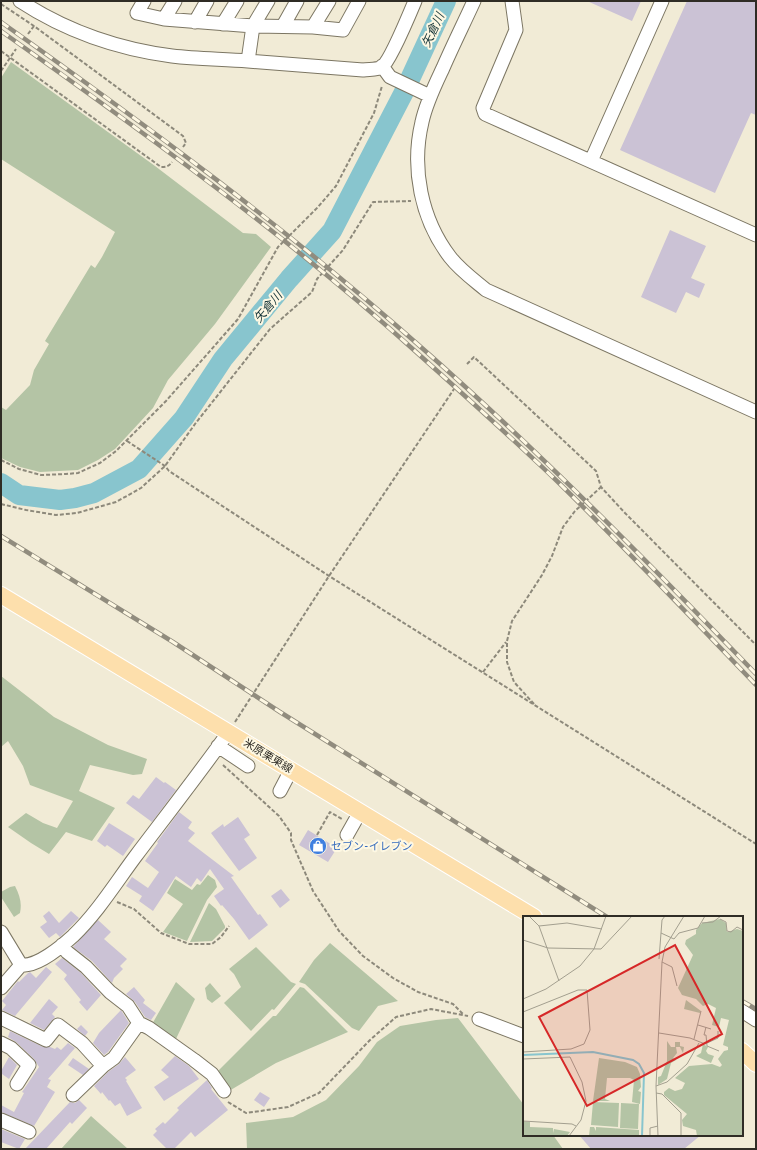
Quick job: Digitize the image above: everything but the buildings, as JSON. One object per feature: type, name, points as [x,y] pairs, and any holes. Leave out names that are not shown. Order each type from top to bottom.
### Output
[{"type":"main road","name":"米原栗東線","points":[[1,596],[532,916]]},
{"type":"main road","points":[[743,1052],[756,1064]]},
{"type":"street","points":[[20,1],[38,13],[76,32],[104,42],[173,56],[363,70],[376,69],[386,72],[428,95]]},
{"type":"street","points":[[144,1],[137,13],[164,19],[253,26],[313,27],[343,30],[359,1]]},
{"type":"street","points":[[164,19],[175,1]]},
{"type":"street","points":[[195,22],[207,1]]},
{"type":"street","points":[[223,24],[237,1]]},
{"type":"street","points":[[248,61],[253,26],[268,1]]},
{"type":"street","points":[[283,26],[297,1]]},
{"type":"street","points":[[313,27],[329,1]]},
{"type":"street","points":[[386,72],[389,57],[415,1]]},
{"type":"street","points":[[474,1],[428,95],[417,154],[418,178],[422,199],[430,223],[438,239],[451,258],[486,290],[756,412]]},
{"type":"street","points":[[512,1],[516,30],[483,108],[485,114],[756,235]]},
{"type":"street","points":[[591,161],[662,1]]},
{"type":"street","points":[[1,988],[21,965],[31,965],[39,962],[62,945],[82,926],[105,898],[228,733]]},
{"type":"street","points":[[215,750],[248,766]]},
{"type":"street","points":[[280,791],[291,770]]},
{"type":"street","points":[[347,835],[360,812]]},
{"type":"street","points":[[1,932],[21,965]]},
{"type":"street","points":[[62,945],[67,952],[86,966],[110,992],[128,1006],[139,1023],[149,1028],[212,1074],[224,1091]]},
{"type":"street","points":[[743,1012],[756,1020]]},
{"type":"street","points":[[1,1018],[46,1040],[58,1025],[82,1043],[103,1066]]},
{"type":"street","points":[[479,1019],[523,1036]]},
{"type":"street","points":[[73,1094],[103,1066],[114,1058],[139,1023]]},
{"type":"street","points":[[1,1043],[11,1048],[29,1065],[17,1084]]},
{"type":"street","points":[[1,1120],[30,1132]]},
{"type":"path","points":[[1,4],[34,26],[183,136],[186,143],[183,147]]},
{"type":"path","points":[[28,34],[34,26]]},
{"type":"path","points":[[1,71],[16,49]]},
{"type":"path","points":[[1,51],[161,167],[169,166],[172,162]]},
{"type":"path","points":[[1,460],[19,469],[40,475],[78,472],[100,463],[128,441],[238,319],[278,247],[318,207],[336,186],[374,113],[386,72]]},
{"type":"path","points":[[1,504],[56,515],[77,514],[116,502],[141,488],[165,466],[195,424],[270,329],[312,292],[317,279],[343,250],[373,202],[408,202],[422,199]]},
{"type":"path","points":[[467,364],[474,357],[596,471],[601,486],[630,519],[756,645]]},
{"type":"path","points":[[228,733],[329,576],[454,388]]},
{"type":"path","points":[[128,441],[165,466],[169,471],[329,576],[756,844]]},
{"type":"path","points":[[538,708],[514,682],[507,662],[506,641],[512,621],[542,575],[552,556],[563,527],[574,511],[601,486]]},
{"type":"path","points":[[482,672],[506,641]]},
{"type":"path","points":[[215,750],[279,816],[291,833],[291,840],[313,891],[338,932],[363,956],[393,978],[418,992],[453,1004],[463,1014]]},
{"type":"path","points":[[316,834],[330,812],[346,821]]},
{"type":"path","points":[[105,898],[134,909],[161,933],[190,944],[212,944],[221,937],[229,926]]},
{"type":"path","points":[[224,1091],[225,1101],[246,1113],[288,1107],[319,1093],[370,1040],[396,1017],[431,1009],[463,1014],[479,1019]]},
{"type":"green space","points":[[11,62],[155,166],[243,233],[256,234],[271,247],[215,324],[168,380],[153,408],[115,449],[78,470],[40,472],[20,467],[1,458],[1,407],[6,410],[30,385],[34,370],[49,344],[45,341],[91,265],[95,268],[115,232],[1,159],[1,78]]},
{"type":"green space","points":[[1,676],[54,717],[108,745],[147,759],[142,774],[133,775],[90,765],[79,791],[115,808],[92,841],[66,832],[49,854],[8,827],[26,813],[43,823],[57,828],[73,801],[30,785],[23,766],[8,741],[1,747]]},
{"type":"green space","points":[[208,875],[215,880],[217,887],[207,900],[187,941],[163,932],[183,904],[167,893],[175,879],[192,890],[197,884],[200,885]]},
{"type":"green space","points":[[15,886],[21,906],[20,913],[14,917],[1,897],[1,892]]},
{"type":"green space","points":[[209,903],[216,909],[225,928],[212,941],[190,942]]},
{"type":"green space","points":[[330,943],[398,1001],[378,1006],[359,1031],[352,1028],[305,984],[299,982],[314,960]]},
{"type":"green space","points":[[256,947],[291,982],[296,984],[274,1010],[272,1009],[251,1031],[224,1003],[241,987],[234,974],[229,969]]},
{"type":"green space","points":[[176,982],[195,999],[175,1041],[151,1026]]},
{"type":"green space","points":[[210,983],[221,996],[212,1003],[207,999],[205,988]]},
{"type":"green space","points":[[300,987],[304,988],[348,1032],[276,1063],[229,1091],[214,1075],[273,1016],[276,1016]]},
{"type":"green space","points":[[458,1018],[523,1104],[523,1136],[554,1136],[563,1149],[247,1149],[246,1123],[293,1117],[326,1100],[359,1066],[377,1042],[400,1026]]},
{"type":"green space","points":[[91,1116],[128,1149],[61,1149]]},
{"type":"waterway","name":"矢倉川","points":[[1,483],[19,495],[60,500],[94,493],[139,469],[184,418],[223,359],[289,279],[332,231],[404,92],[446,1]]},
{"type":"railway","points":[[1,22],[216,179],[372,304],[466,387],[551,467],[675,590],[756,674]]},
{"type":"railway","points":[[1,31],[212,185],[366,308],[559,483],[634,558],[756,685]]},
{"type":"railway","points":[[1,536],[173,642],[280,712],[605,916]]},
{"type":"railway","points":[[743,1002],[756,1009]]},
{"type":"place","name":"セブン-イレブン","points":[[318,846]]}]
